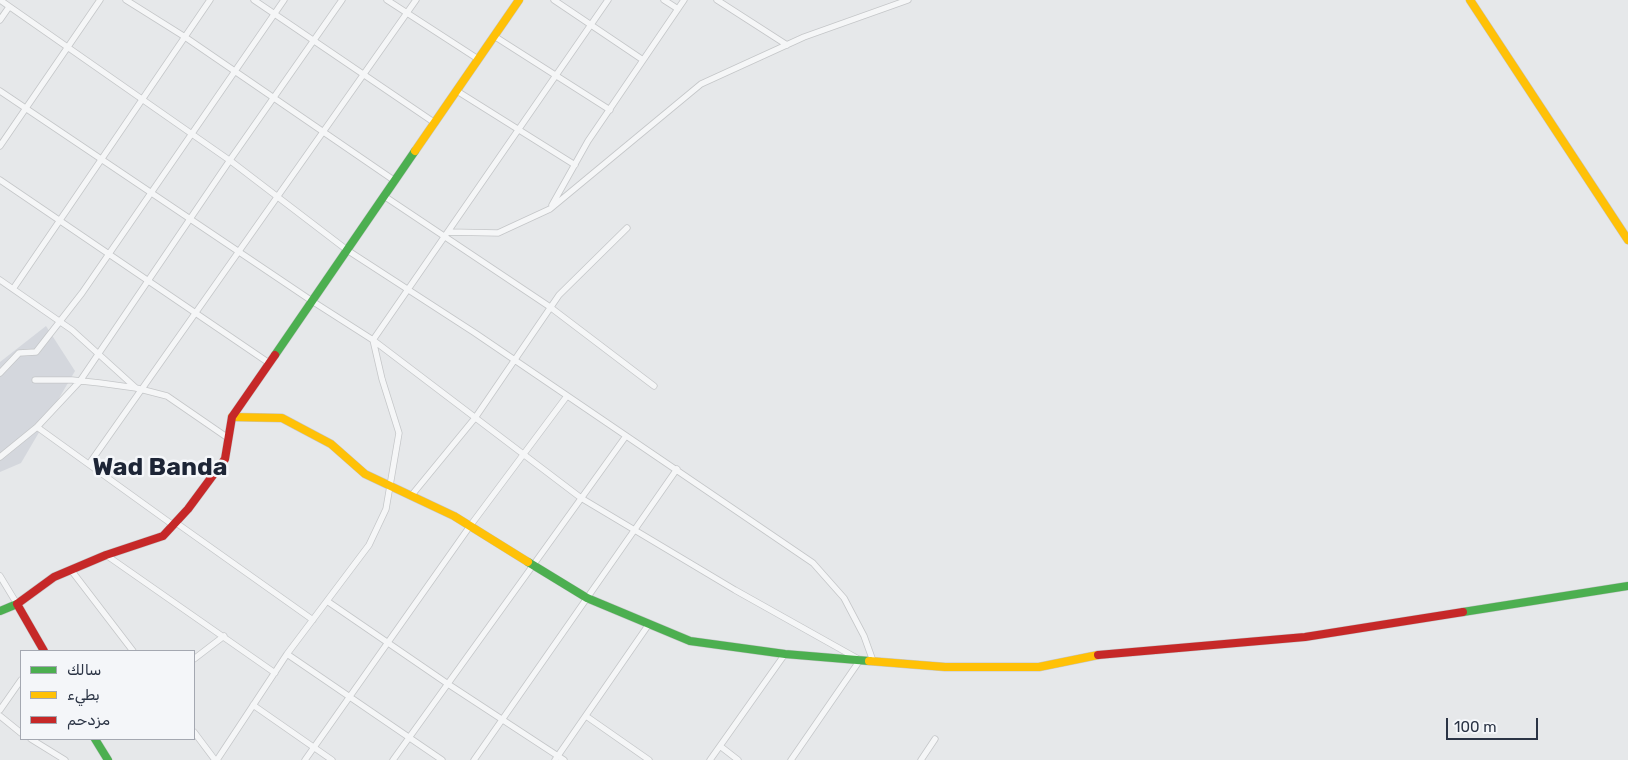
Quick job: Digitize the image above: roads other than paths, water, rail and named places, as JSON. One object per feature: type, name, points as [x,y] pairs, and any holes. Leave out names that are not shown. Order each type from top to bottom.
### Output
[{"type":"main road","points":[[0,611],[17,604],[54,577],[106,555],[163,536],[188,509],[225,459],[232,417],[519,0]]},
{"type":"main road","points":[[1470,0],[1628,240]]},
{"type":"main road","points":[[232,417],[282,418],[331,444],[365,474],[454,516],[587,598],[690,641],[785,654],[945,667],[1039,667],[1094,655],[1305,637],[1628,586]]},
{"type":"main road","points":[[17,604],[43,650]]},
{"type":"main road","points":[[96,740],[108,760]]},
{"type":"street","points":[[0,0],[230,160],[347,250],[514,359],[813,563],[844,598],[864,636],[873,661]]},
{"type":"street","points":[[0,146],[100,0]]},
{"type":"street","points":[[126,0],[395,181]]},
{"type":"street","points":[[13,289],[210,0]]},
{"type":"street","points":[[254,0],[435,123]]},
{"type":"street","points":[[0,372],[19,353],[36,352],[60,321],[284,0]]},
{"type":"street","points":[[0,457],[37,428],[80,381],[230,160],[342,0]]},
{"type":"street","points":[[387,0],[478,59]]},
{"type":"street","points":[[89,464],[139,388],[195,313],[416,0]]},
{"type":"street","points":[[554,0],[643,60]]},
{"type":"street","points":[[195,733],[216,760],[287,654],[369,545],[386,510],[399,433],[382,379],[373,340],[608,0]]},
{"type":"street","points":[[664,0],[678,9]]},
{"type":"street","points":[[550,209],[588,141],[684,0]]},
{"type":"street","points":[[717,0],[787,45]]},
{"type":"street","points":[[446,234],[498,233],[550,209],[701,84],[804,37],[908,0]]},
{"type":"street","points":[[0,20],[9,7]]},
{"type":"street","points":[[494,36],[610,110]]},
{"type":"street","points":[[0,91],[238,252],[373,340],[581,498],[735,590],[860,660],[791,760]]},
{"type":"street","points":[[457,91],[574,166]]},
{"type":"street","points":[[0,180],[269,363]]},
{"type":"street","points":[[384,196],[446,234],[550,307],[654,386]]},
{"type":"street","points":[[411,496],[475,418],[559,294],[627,228]]},
{"type":"street","points":[[0,280],[72,330],[139,388]]},
{"type":"street","points":[[35,380],[80,381],[139,388],[167,396],[228,438]]},
{"type":"street","points":[[305,760],[470,526],[567,396]]},
{"type":"street","points":[[37,428],[313,620]]},
{"type":"street","points":[[393,760],[626,436]]},
{"type":"street","points":[[474,760],[677,469]]},
{"type":"street","points":[[106,555],[275,673]]},
{"type":"street","points":[[71,570],[132,650]]},
{"type":"street","points":[[0,576],[17,604]]},
{"type":"street","points":[[327,601],[557,758],[564,760]]},
{"type":"street","points":[[557,758],[649,624]]},
{"type":"street","points":[[195,658],[224,636]]},
{"type":"street","points":[[287,654],[442,760]]},
{"type":"street","points":[[710,760],[785,654]]},
{"type":"street","points":[[0,710],[20,681]]},
{"type":"street","points":[[253,705],[332,760]]},
{"type":"street","points":[[0,716],[20,732]]},
{"type":"street","points":[[586,716],[649,760]]},
{"type":"street","points":[[921,760],[935,739]]},
{"type":"street","points":[[33,740],[65,760]]},
{"type":"street","points":[[720,746],[738,760]]},
{"type":"district","name":"Wad Banda","points":[[160,468]]}]
